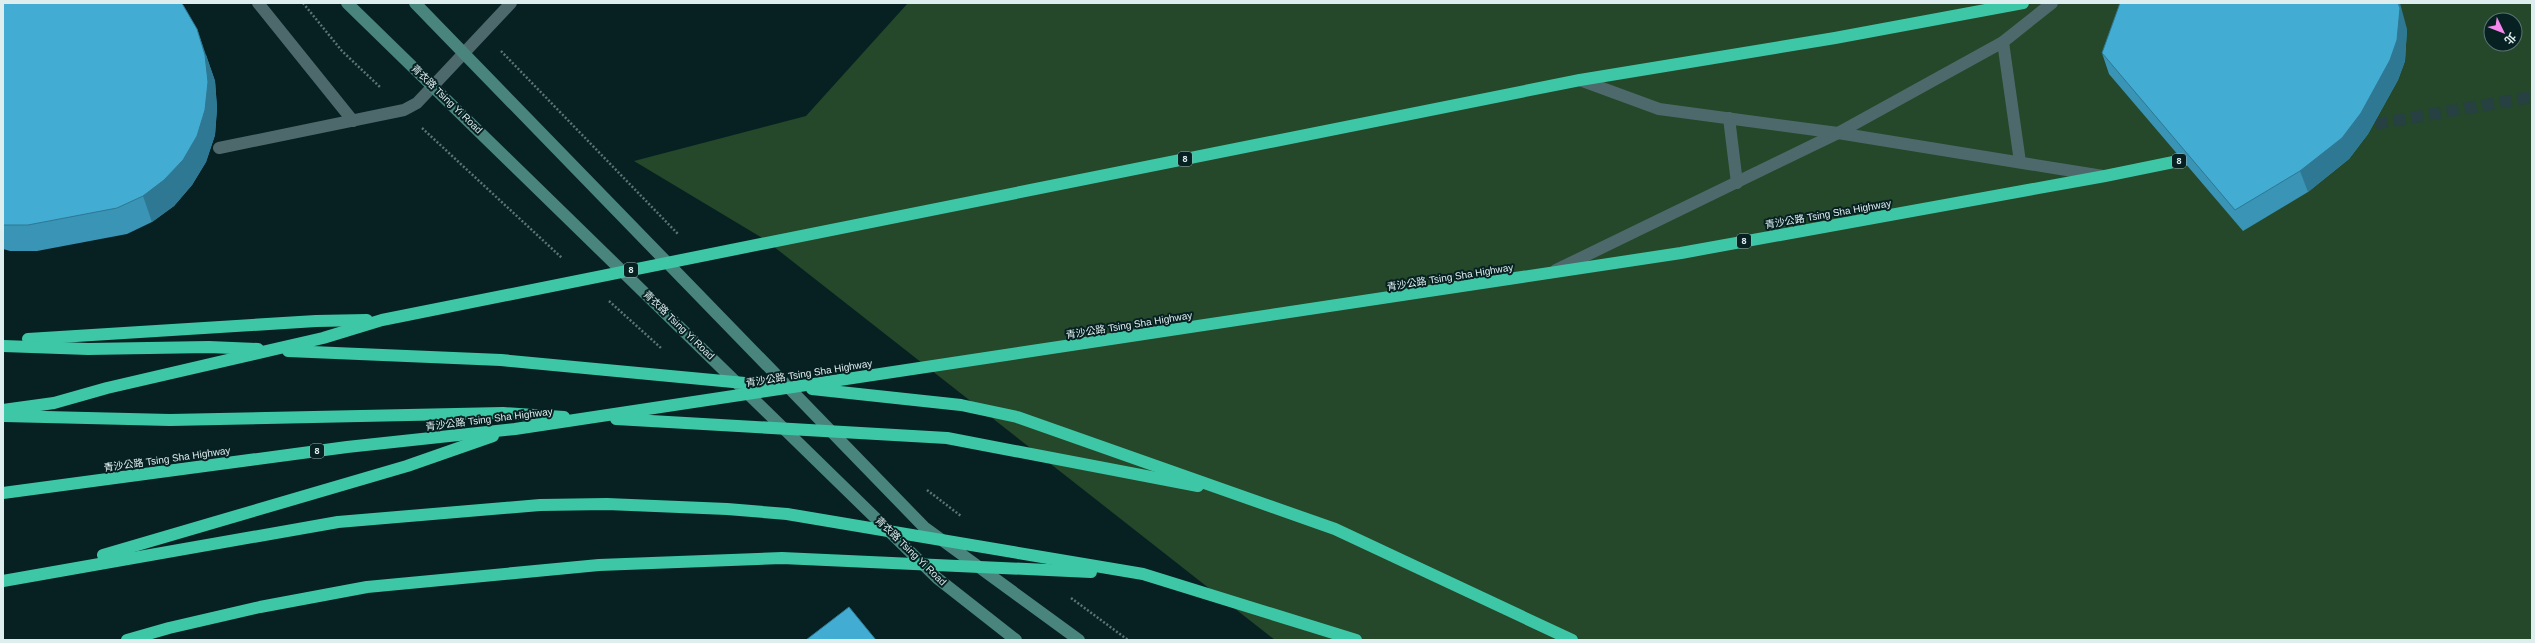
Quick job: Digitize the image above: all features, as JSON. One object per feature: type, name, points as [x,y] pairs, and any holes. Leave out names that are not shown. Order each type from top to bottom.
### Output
[{"type":"highway","name":"8","points":[[3,410],[54,403],[107,388],[323,338],[382,320],[1580,80],[1835,38],[2023,3]]},
{"type":"highway","name":"青沙公路 Tsing Sha Highway","points":[[3,493],[348,447],[515,429],[1548,274],[1681,253],[2105,176],[2207,155]]},
{"type":"highway","points":[[3,338],[36,340],[316,321],[382,320]]},
{"type":"highway","points":[[3,346],[88,349],[209,347],[501,360],[961,404],[1017,417],[1335,529],[1572,640]]},
{"type":"highway","points":[[3,416],[170,420],[503,413],[947,438],[1241,495]]},
{"type":"highway","points":[[3,582],[198,528],[407,466],[515,429]]},
{"type":"highway","points":[[3,582],[338,522],[540,505],[607,504],[787,514],[1143,574],[1356,640]]},
{"type":"highway","points":[[127,640],[169,628],[260,607],[367,587],[599,565],[782,558],[1143,574]]},
{"type":"main road","name":"青衣路 Tsing Yi Road","points":[[347,3],[434,86],[937,578],[1016,640]]},
{"type":"main road","points":[[415,3],[924,527],[1078,640]]},
{"type":"lane","points":[[258,3],[353,121]]},
{"type":"lane","points":[[219,148],[404,110],[417,103],[511,3]]},
{"type":"lane","points":[[1548,274],[1838,133],[2003,42],[2052,3]]},
{"type":"lane","points":[[2003,42],[2020,162]]},
{"type":"lane","points":[[1580,80],[1659,109],[1838,133],[2105,176]]},
{"type":"lane","points":[[1729,118],[1737,183]]},
{"type":"path","points":[[484,32],[682,238]]},
{"type":"path","points":[[924,488],[962,517]]},
{"type":"path","points":[[1064,593],[1128,640]]},
{"type":"green space","points":[[908,3],[2532,3],[2532,640],[1275,640],[764,239],[634,161],[806,116]]},
{"type":"building","points":[[3,3],[181,3],[183,5],[197,29],[205,55],[208,82],[205,110],[197,136],[183,160],[164,180],[143,196],[117,208],[28,225],[3,225]]},
{"type":"building","points":[[2120,3],[2398,3],[2400,8],[2397,40],[2390,60],[2361,113],[2342,138],[2300,171],[2235,210],[2102,53]]},
{"type":"building","points":[[849,607],[876,640],[806,640]]},
{"type":"tunnel","points":[[2358,127],[2532,97]]}]
